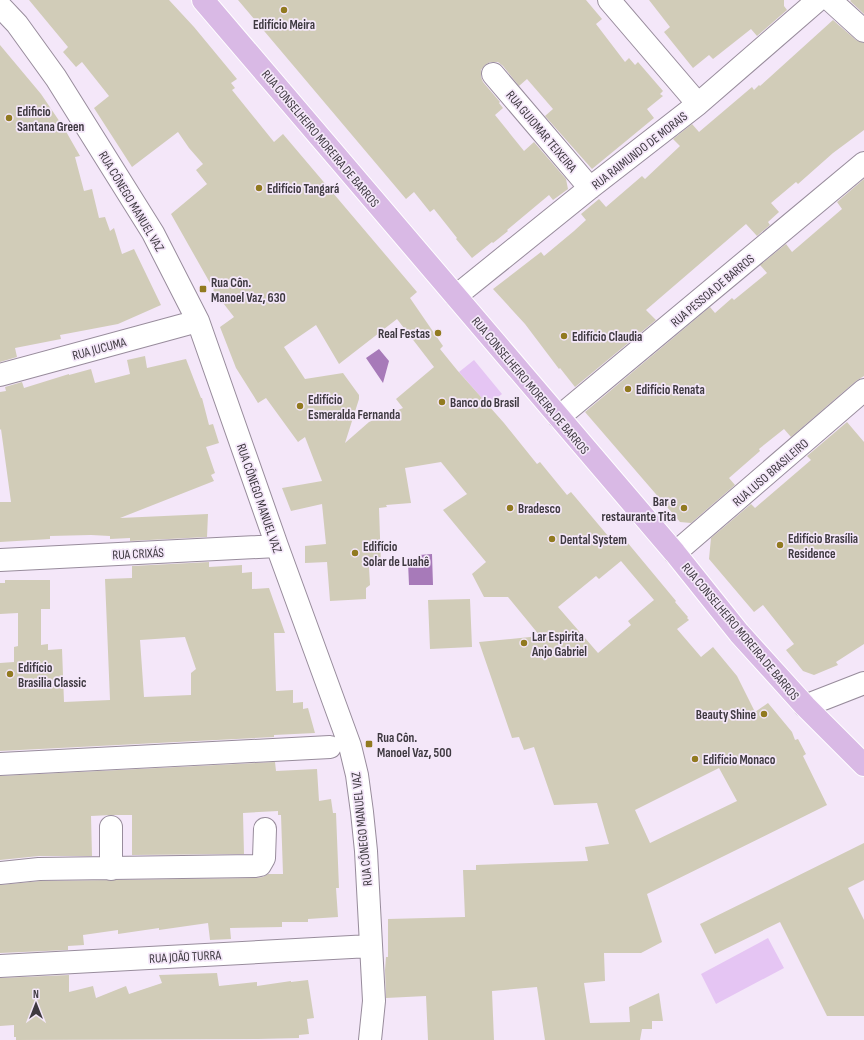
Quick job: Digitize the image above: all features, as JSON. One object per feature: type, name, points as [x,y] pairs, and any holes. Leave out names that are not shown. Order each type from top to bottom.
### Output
[{"type":"main road","name":"RUA CONSELHEIRO MOREIRA DE BARROS","points":[[203,0],[675,553],[739,633],[805,706],[864,765]]},
{"type":"street","points":[[609,0],[698,104]]},
{"type":"street","name":"RUA RAIMUNDO DE MORAIS","points":[[456,296],[590,188],[698,104],[818,0]]},
{"type":"street","points":[[830,0],[864,31]]},
{"type":"street","name":"RUA CÔNEGO MANUEL VAZ","points":[[0,6],[17,24],[56,78],[153,233],[198,321],[277,546],[350,746],[357,775],[366,851],[374,1001],[370,1040]]},
{"type":"street","name":"RUA GUIOMAR TEIXEIRA","points":[[493,74],[590,188]]},
{"type":"street","name":"RUA PESSOA DE BARROS","points":[[559,417],[864,163]]},
{"type":"street","name":"RUA JUCUMA","points":[[0,375],[198,321]]},
{"type":"street","name":"RUA LUSO BRASILEIRO","points":[[675,553],[864,390]]},
{"type":"street","name":"RUA CRIXÁS","points":[[0,560],[277,546]]},
{"type":"street","points":[[805,706],[864,683]]},
{"type":"street","points":[[0,764],[330,747]]},
{"type":"street","points":[[111,827],[111,869]]},
{"type":"street","points":[[0,873],[39,869],[255,866],[260,865],[264,858],[265,829]]},
{"type":"street","name":"RUA JOÃO TURRA","points":[[0,966],[370,946]]},
{"type":"shaded area","points":[[379,349],[389,361],[383,383],[366,358]]},
{"type":"shaded area","points":[[474,360],[502,394],[488,405],[459,372]]},
{"type":"shaded area","points":[[432,554],[433,585],[409,585],[408,562],[419,562],[419,555]]},
{"type":"shaded area","points":[[768,938],[784,968],[716,1004],[701,974]]},
{"type":"building","points":[[29,0],[169,0],[194,27],[237,79],[231,83],[235,88],[232,90],[274,142],[283,134],[417,292],[410,298],[443,346],[440,349],[457,370],[504,423],[537,464],[540,462],[567,495],[571,492],[614,543],[622,536],[676,601],[675,602],[689,620],[677,629],[701,657],[713,647],[737,676],[755,712],[768,703],[792,732],[795,740],[798,739],[806,754],[803,756],[827,805],[647,894],[662,942],[641,953],[604,953],[605,981],[584,983],[590,1023],[630,1022],[629,1007],[659,993],[663,1021],[652,1021],[652,1029],[642,1029],[640,1040],[545,1040],[537,987],[492,991],[494,1040],[428,1040],[426,996],[386,998],[385,970],[386,957],[388,957],[388,919],[465,917],[463,870],[476,870],[476,865],[588,861],[585,847],[609,844],[597,803],[554,805],[534,747],[524,750],[519,737],[512,738],[479,642],[540,636],[508,597],[484,597],[472,574],[486,562],[443,510],[467,494],[441,462],[405,468],[411,503],[386,505],[387,507],[379,508],[381,566],[369,567],[370,585],[366,588],[366,599],[330,601],[327,562],[305,563],[305,546],[326,544],[322,504],[291,511],[282,488],[322,481],[305,437],[298,442],[266,398],[258,403],[236,368],[220,327],[234,317],[213,290],[171,214],[207,184],[196,170],[203,164],[178,132],[132,167],[94,108],[109,96],[82,62],[76,67],[63,52],[68,47]],"holes":[[[397,319],[434,367],[396,399],[403,408],[369,422],[345,443],[359,395],[343,373],[305,379],[284,347],[316,325],[339,364]],[[621,561],[654,600],[628,621],[631,625],[598,653],[558,607],[596,576],[599,579]],[[719,768],[737,801],[650,843],[635,810]]]},
{"type":"building","points":[[238,0],[586,0],[602,19],[596,24],[625,62],[629,58],[635,65],[638,62],[663,91],[660,94],[663,96],[647,109],[654,118],[592,169],[545,116],[553,109],[527,79],[519,86],[498,62],[490,62],[485,65],[481,70],[483,82],[500,102],[499,103],[503,108],[495,115],[524,151],[534,142],[566,179],[568,189],[553,200],[549,195],[507,230],[508,231],[472,258],[434,209],[430,212],[414,192],[406,199]]},
{"type":"building","points":[[649,0],[784,0],[784,6],[787,10],[757,36],[751,29],[713,59],[709,55],[693,68],[664,32],[670,27]]},
{"type":"building","points":[[864,0],[864,14],[850,1]]},
{"type":"building","points":[[833,20],[856,40],[864,43],[864,130],[833,153],[798,184],[796,182],[771,203],[779,212],[768,222],[770,225],[757,236],[746,224],[646,310],[656,320],[575,387],[560,368],[559,369],[525,324],[493,289],[541,252],[544,256],[574,231],[586,220],[581,214],[599,199],[606,207],[642,176],[645,179],[680,146],[673,139],[692,124],[699,132],[752,87],[754,90],[759,85],[760,86]]},
{"type":"building","points":[[0,45],[41,94],[64,128],[80,156],[75,157],[84,191],[92,189],[99,218],[105,217],[110,231],[114,228],[122,254],[134,249],[161,305],[118,324],[60,335],[61,339],[15,348],[17,357],[0,362]]},
{"type":"building","points":[[864,179],[864,376],[856,381],[791,437],[784,429],[759,449],[760,451],[729,478],[735,485],[691,523],[680,522],[585,412],[710,307],[715,313],[732,298],[734,300],[767,273],[760,265],[786,244],[792,252],[842,209],[837,202]]},
{"type":"building","points":[[145,356],[147,368],[186,359],[202,398],[209,425],[213,424],[219,443],[206,447],[215,473],[211,475],[214,481],[120,518],[208,514],[207,537],[130,541],[130,538],[110,539],[110,536],[91,535],[50,536],[50,539],[0,542],[0,502],[11,502],[1,429],[0,430],[0,392],[6,391],[5,387],[22,382],[24,388],[91,369],[95,383],[130,374],[127,360]]},
{"type":"building","points":[[847,422],[864,442],[864,644],[836,662],[838,665],[814,675],[803,671],[786,650],[794,644],[763,605],[754,612],[709,559],[711,538],[751,504],[755,508],[811,460],[807,456]]},
{"type":"building","points":[[209,562],[209,567],[242,565],[242,573],[252,572],[252,589],[269,588],[285,633],[274,633],[276,691],[293,690],[293,703],[303,702],[303,709],[308,708],[315,733],[274,735],[274,737],[0,751],[0,663],[14,662],[14,647],[18,646],[18,613],[0,614],[0,583],[5,583],[5,580],[50,580],[50,609],[41,609],[41,645],[48,644],[48,650],[62,649],[64,702],[110,700],[105,579],[132,578],[132,566]],"holes":[[[185,637],[196,669],[191,673],[191,695],[144,697],[140,640]]]},
{"type":"building","points":[[470,599],[472,647],[430,649],[428,600]]},
{"type":"building","points":[[275,762],[276,771],[317,769],[319,801],[331,799],[333,813],[336,813],[339,888],[336,888],[338,917],[308,919],[308,922],[282,922],[282,927],[230,928],[231,939],[210,940],[208,923],[118,934],[118,930],[83,935],[84,945],[68,946],[68,950],[0,953],[0,885],[40,881],[255,878],[263,877],[268,874],[283,874],[281,815],[278,815],[278,811],[243,813],[244,854],[132,855],[132,815],[111,815],[91,816],[92,856],[39,856],[0,860],[0,776]]},
{"type":"building","points":[[864,843],[864,880],[848,888],[864,920],[864,1016],[827,1016],[780,922],[715,954],[700,924]]},
{"type":"building","points":[[217,973],[219,986],[257,982],[257,986],[308,980],[314,1018],[307,1019],[309,1034],[299,1035],[299,1038],[258,1039],[16,1040],[16,1037],[14,1037],[14,1025],[0,1026],[0,978],[69,975],[69,992],[93,986],[96,998],[126,986],[129,994],[162,983],[159,975]]},
{"type":"place","name":"Edifício Meira","points":[[284,10]]},
{"type":"place","name":"Edificio Santana Green","points":[[9,118]]},
{"type":"place","name":"Edifício Tangará","points":[[259,188]]},
{"type":"place","name":"Rua Côn. Manoel Vaz, 630","points":[[203,289]]},
{"type":"place","name":"Real Festas","points":[[438,333]]},
{"type":"place","name":"Edifício Claudia","points":[[564,336]]},
{"type":"place","name":"Edifício Renata","points":[[628,389]]},
{"type":"place","name":"Banco do Brasil","points":[[442,402]]},
{"type":"place","name":"Edifício Esmeralda Fernanda","points":[[300,406]]},
{"type":"place","name":"Bradesco","points":[[510,508]]},
{"type":"place","name":"Bar e restaurante Tita","points":[[684,508]]},
{"type":"place","name":"Dental System","points":[[552,539]]},
{"type":"place","name":"Edifício Brasília Residence","points":[[780,545]]},
{"type":"place","name":"Edifício Solar de Luahê","points":[[355,553]]},
{"type":"place","name":"Lar Espirita Anjo Gabriel","points":[[524,643]]},
{"type":"place","name":"Edifício Brasilia Classic","points":[[10,674]]},
{"type":"place","name":"Beauty Shine","points":[[764,714]]},
{"type":"place","name":"Rua Côn. Manoel Vaz, 500","points":[[369,744]]},
{"type":"place","name":"Edifício Monaco","points":[[695,759]]}]
